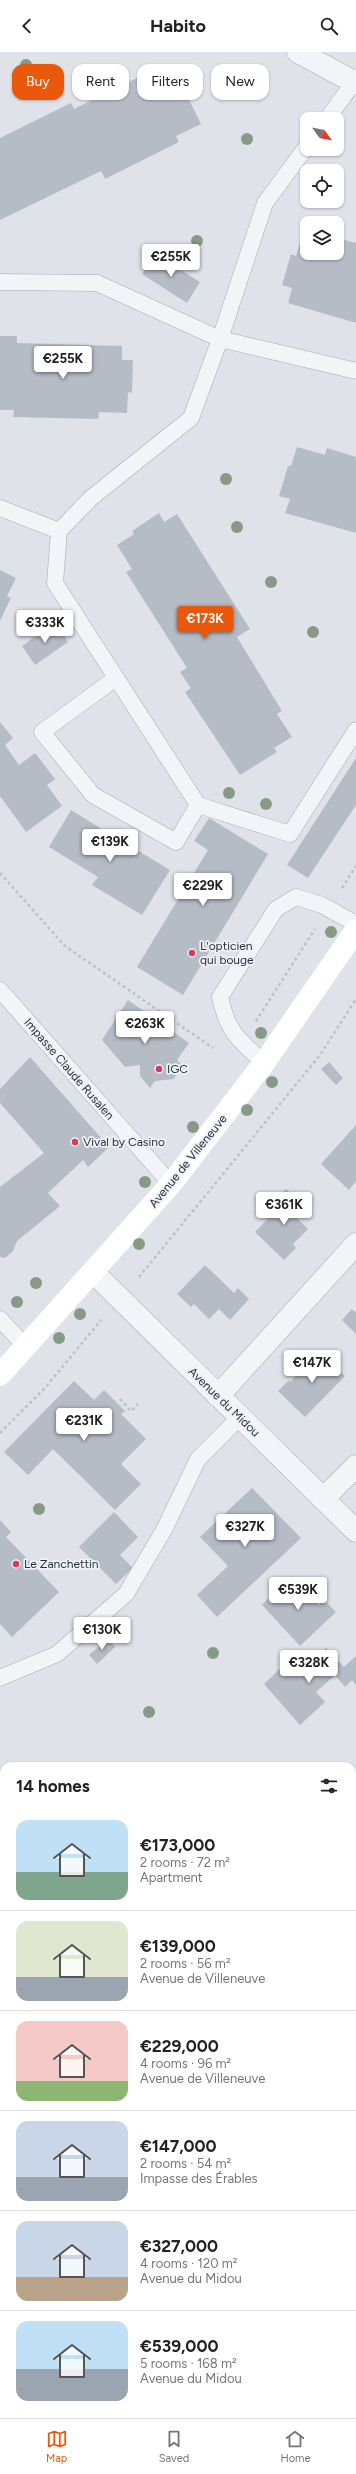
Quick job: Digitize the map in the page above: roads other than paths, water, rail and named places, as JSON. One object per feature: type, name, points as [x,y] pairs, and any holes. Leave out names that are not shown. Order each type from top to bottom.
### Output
[{"type":"main road","name":"Avenue de Villeneuve","points":[[0,1375],[170,1184],[264,1063],[356,930]]},
{"type":"street","points":[[298,52],[355,83]]},
{"type":"street","points":[[218,1396],[356,1244]]},
{"type":"street","name":"Avenue du Midou","points":[[93,1272],[356,1531]]},
{"type":"street","points":[[323,1499],[356,1466]]},
{"type":"lane","points":[[332,112],[355,83]]},
{"type":"lane","points":[[300,156],[265,203],[220,339],[191,418],[91,498],[59,531],[55,583],[198,805],[290,834],[356,730]]},
{"type":"lane","points":[[0,282],[97,283],[220,339],[356,371]]},
{"type":"lane","points":[[0,508],[59,531]]},
{"type":"lane","points":[[116,678],[42,732],[93,795],[176,842],[198,805]]},
{"type":"lane","points":[[264,1063],[234,1036],[224,1015],[220,997],[276,909],[296,897],[329,908],[356,924]]},
{"type":"lane","name":"Impasse Claude Rusalen","points":[[0,990],[170,1184]]},
{"type":"lane","points":[[0,1319],[26,1347]]},
{"type":"lane","points":[[0,1678],[57,1654],[126,1594],[164,1530],[198,1459],[240,1417]]},
{"type":"place","name":"L'opticien qui bouge","points":[[192,953]]},
{"type":"place","name":"IGC","points":[[159,1069]]},
{"type":"place","name":"Vival by Casino","points":[[75,1142]]},
{"type":"place","name":"Le Zanchettin","points":[[16,1564]]}]
